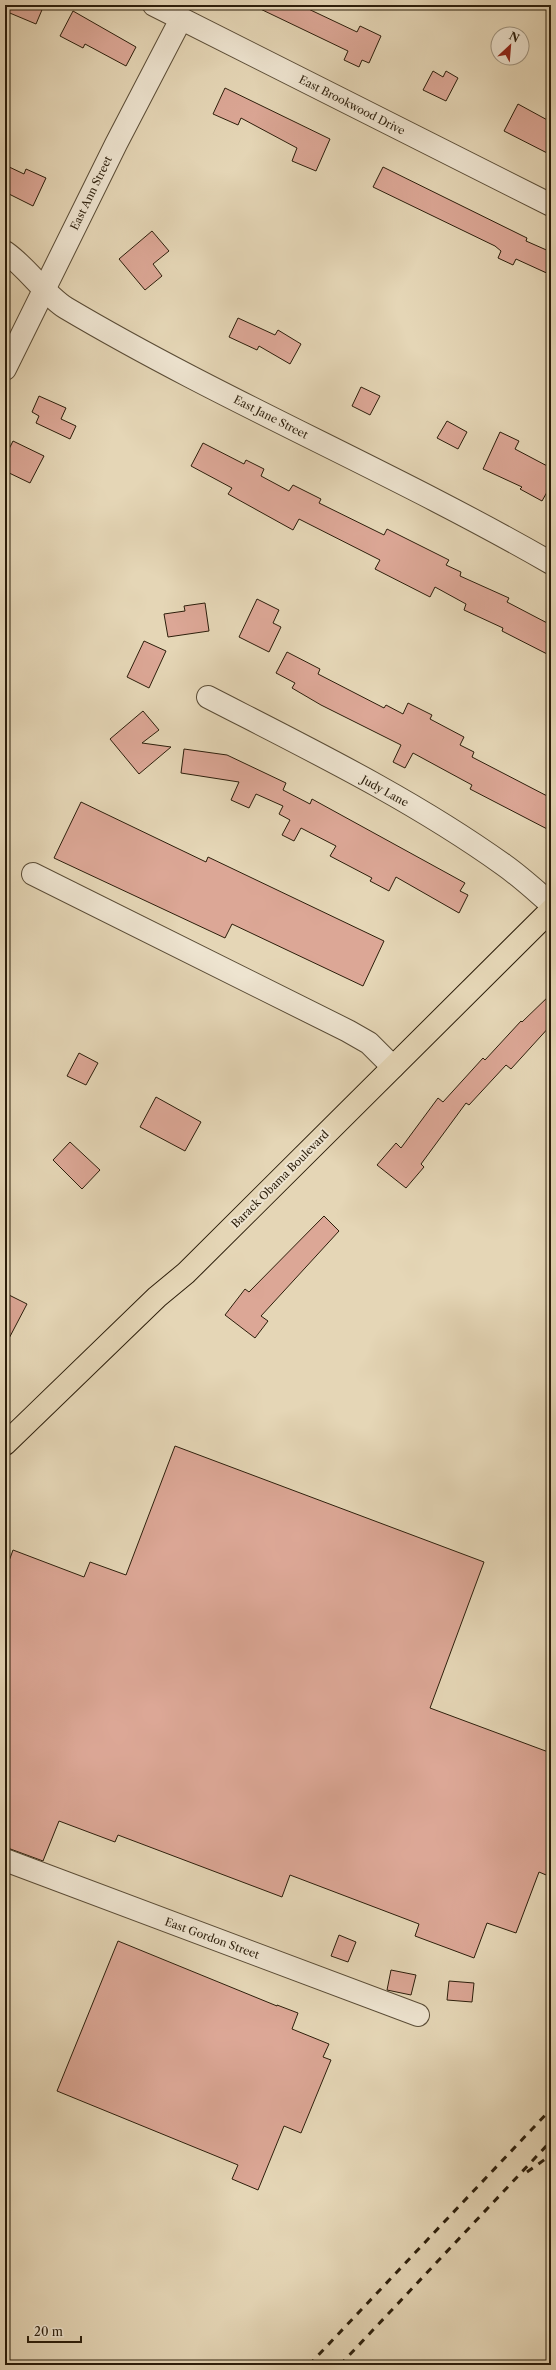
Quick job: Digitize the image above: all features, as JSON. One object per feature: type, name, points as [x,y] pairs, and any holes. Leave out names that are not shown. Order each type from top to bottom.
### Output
[{"type":"main road","name":"Barack Obama Boulevard","points":[[5,1444],[157,1297],[186,1273],[551,910]]},
{"type":"street","name":"East Brookwood Drive","points":[[154,5],[551,205]]},
{"type":"street","name":"East Ann Street","points":[[5,369],[44,288],[181,19]]},
{"type":"street","name":"East Jane Street","points":[[5,252],[65,307],[101,328],[551,563]]},
{"type":"street","name":"Judy Lane","points":[[208,697],[396,797],[462,836],[506,866],[551,904]]},
{"type":"street","points":[[33,874],[348,1031],[369,1043],[393,1067]]},
{"type":"street","name":"East Gordon Street","points":[[5,1860],[418,2015]]},
{"type":"building","points":[[5,5],[44,5],[36,24],[5,11]]},
{"type":"building","points":[[252,5],[300,5],[357,32],[360,26],[381,36],[369,63],[362,60],[359,67],[344,60],[348,51]]},
{"type":"building","points":[[73,11],[136,47],[126,66],[85,44],[83,48],[60,36]]},
{"type":"building","points":[[433,71],[443,77],[446,71],[458,78],[446,101],[423,90]]},
{"type":"building","points":[[225,88],[330,139],[316,171],[292,161],[297,148],[241,118],[238,125],[213,114]]},
{"type":"building","points":[[518,104],[551,122],[551,155],[504,131]]},
{"type":"building","points":[[5,165],[24,174],[26,169],[46,178],[33,206],[5,192]]},
{"type":"building","points":[[383,167],[527,238],[526,241],[551,252],[551,275],[516,259],[513,265],[498,258],[501,251],[495,246],[373,187]]},
{"type":"building","points":[[152,231],[169,251],[153,264],[162,276],[145,290],[119,259]]},
{"type":"building","points":[[238,318],[275,335],[278,330],[301,344],[290,364],[259,346],[257,350],[229,337]]},
{"type":"building","points":[[361,387],[380,396],[370,415],[352,406]]},
{"type":"building","points":[[39,396],[66,408],[61,419],[76,426],[70,439],[36,423],[39,416],[32,412]]},
{"type":"building","points":[[447,421],[467,432],[458,449],[437,438]]},
{"type":"building","points":[[500,432],[519,441],[515,449],[551,468],[551,485],[542,501],[520,489],[522,487],[483,469]]},
{"type":"building","points":[[13,441],[44,456],[30,483],[5,471],[5,457]]},
{"type":"building","points":[[203,443],[244,464],[246,460],[264,469],[261,476],[289,491],[293,485],[321,499],[319,503],[384,535],[387,529],[449,560],[446,565],[461,572],[460,576],[509,598],[507,602],[551,625],[551,656],[502,631],[503,628],[464,610],[466,604],[435,587],[430,597],[375,569],[380,560],[299,519],[293,530],[228,494],[232,488],[191,466]]},
{"type":"building","points":[[257,599],[279,610],[273,623],[281,627],[269,652],[239,637]]},
{"type":"building","points":[[205,603],[209,631],[168,637],[164,614],[185,611],[184,606]]},
{"type":"building","points":[[144,641],[166,651],[149,688],[127,677]]},
{"type":"building","points":[[287,652],[320,669],[318,674],[384,708],[386,705],[403,714],[408,703],[432,715],[430,719],[464,737],[460,745],[474,752],[472,757],[551,798],[551,831],[470,789],[472,785],[413,753],[405,768],[393,762],[401,745],[321,705],[292,688],[295,683],[276,673]]},
{"type":"building","points":[[143,711],[159,730],[142,743],[171,747],[139,774],[110,739]]},
{"type":"building","points":[[184,749],[227,755],[286,783],[283,790],[310,804],[312,799],[465,883],[460,891],[468,895],[459,913],[396,877],[389,891],[370,881],[372,878],[330,856],[336,846],[301,828],[294,841],[282,835],[290,820],[279,814],[283,806],[256,794],[249,808],[231,800],[239,782],[181,773]]},
{"type":"building","points":[[81,802],[206,862],[208,857],[384,941],[363,986],[232,924],[225,938],[54,858]]},
{"type":"building","points":[[551,994],[551,1025],[511,1069],[506,1065],[469,1105],[466,1103],[421,1164],[424,1167],[406,1188],[377,1165],[396,1143],[401,1148],[438,1098],[443,1102],[483,1058],[485,1060],[521,1021],[522,1022]]},
{"type":"building","points":[[79,1053],[98,1063],[86,1085],[67,1076]]},
{"type":"building","points":[[156,1097],[201,1122],[185,1151],[140,1127]]},
{"type":"building","points":[[70,1142],[100,1170],[82,1189],[53,1160]]},
{"type":"building","points":[[324,1216],[339,1231],[261,1316],[268,1321],[255,1338],[225,1315],[245,1289],[249,1292]]},
{"type":"building","points":[[5,1293],[27,1304],[5,1346]]},
{"type":"building","points":[[175,1446],[484,1562],[430,1708],[551,1753],[551,1877],[539,1872],[516,1933],[487,1923],[474,1958],[415,1936],[419,1924],[290,1875],[282,1897],[118,1835],[115,1842],[59,1821],[43,1861],[5,1847],[5,1572],[13,1550],[84,1577],[90,1562],[126,1575]]},
{"type":"building","points":[[339,1935],[356,1942],[348,1962],[331,1956]]},
{"type":"building","points":[[118,1941],[277,2006],[298,2013],[292,2029],[329,2044],[323,2057],[331,2060],[301,2133],[284,2126],[258,2190],[232,2179],[238,2165],[57,2091]]},
{"type":"building","points":[[391,1970],[416,1975],[411,1995],[387,1990]]},
{"type":"building","points":[[449,1981],[474,1983],[472,2002],[447,2000]]},
{"type":"railway","points":[[309,2365],[551,2109]]},
{"type":"railway","points":[[340,2365],[551,2141]]},
{"type":"railway","points":[[527,2172],[551,2155]]}]
